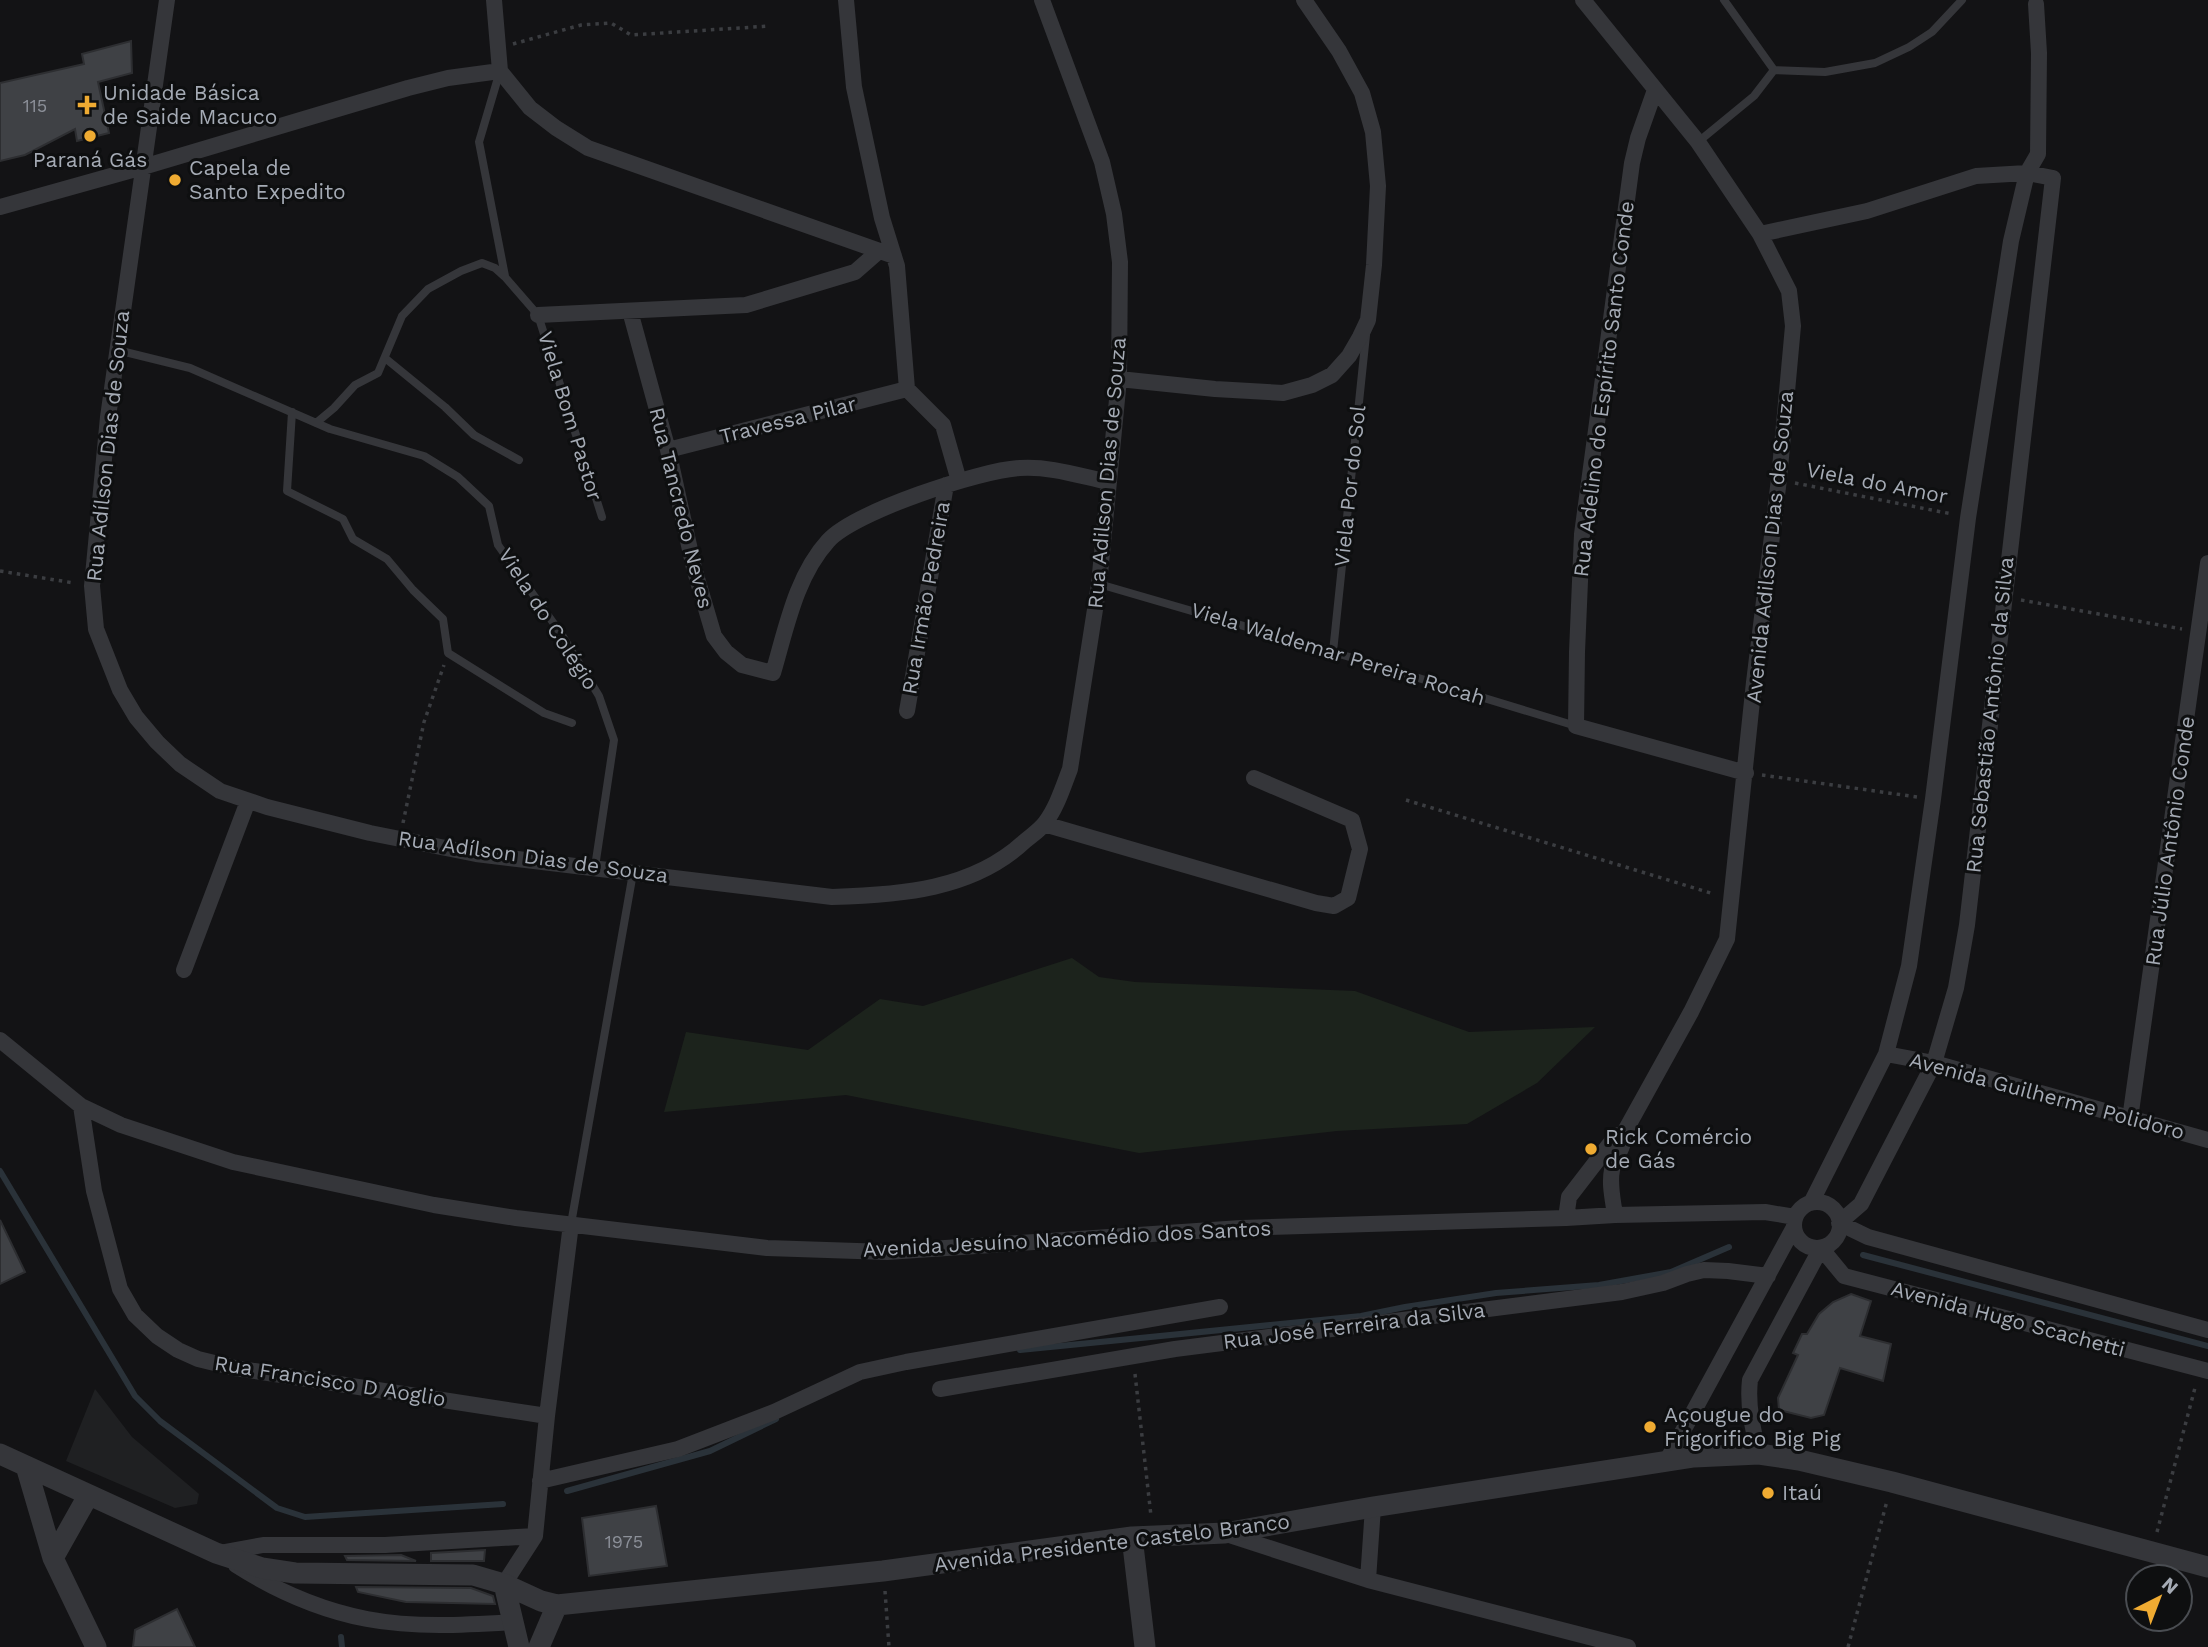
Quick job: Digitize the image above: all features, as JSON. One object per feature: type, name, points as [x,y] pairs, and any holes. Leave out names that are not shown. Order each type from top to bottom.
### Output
[{"type":"street","name":"Rua Adílson Dias de Souza","points":[[167,0],[108,417],[92,586],[96,629],[120,690],[136,717],[180,764],[220,792],[370,833],[475,854],[832,897],[889,895],[939,887],[1000,862],[1044,824]]},
{"type":"street","points":[[494,0],[500,71],[530,108],[556,128],[588,148],[887,254]]},
{"type":"street","points":[[846,0],[855,87],[887,254],[897,266],[907,389],[943,425],[952,483],[990,471],[1021,467],[1051,469],[1109,482]]},
{"type":"street","name":"Rua Adilson Dias de Souza","points":[[1042,0],[1102,162],[1114,214],[1120,262],[1119,379],[1099,584],[1070,769],[1044,824]]},
{"type":"street","points":[[1119,379],[1283,393],[1312,385],[1332,375],[1349,356],[1368,320],[1378,186],[1373,132],[1362,93],[1339,51],[1304,0]]},
{"type":"street","name":"Avenida Adilson Dias de Souza","points":[[1583,0],[1698,142],[1760,234],[1789,291],[1793,326],[1779,479],[1727,939],[1691,1012],[1623,1133],[1624,1143],[1612,1167],[1611,1177],[1615,1215]]},
{"type":"street","points":[[2036,4],[2039,154],[2053,178]]},
{"type":"street","points":[[0,207],[408,88],[448,78],[500,71]]},
{"type":"street","name":"Rua Adelino do Espírito Santo Conde","points":[[1576,726],[1582,534],[1632,163],[1637,138],[1655,90]]},
{"type":"street","name":"Rua Sebastião Antônio da Silva","points":[[1811,1203],[1886,1054],[1909,966],[1968,518],[2011,241],[2027,173],[2039,154]]},
{"type":"street","points":[[1760,234],[1867,211],[1976,176],[2027,173],[2053,178]]},
{"type":"street","name":"Rua Sebastião Antônio da Silva","points":[[1839,1223],[1861,1203],[1934,1063],[1956,988],[1967,925],[2053,178]]},
{"type":"street","points":[[538,315],[746,304],[855,272],[887,254]]},
{"type":"street","name":"Rua Tancredo Neves","points":[[630,311],[668,450],[694,568],[714,636],[726,652],[742,665],[773,673],[801,585],[814,559],[839,531],[880,510],[952,483]]},
{"type":"street","name":"Travessa Pilar","points":[[668,450],[907,389]]},
{"type":"street","name":"Rua Irmão Pedreira","points":[[907,712],[952,483]]},
{"type":"street","name":"Rua Júlio Antônio Conde","points":[[2130,1119],[2208,563]]},
{"type":"street","points":[[1576,726],[1746,773]]},
{"type":"street","points":[[1044,824],[1316,902],[1334,906],[1348,898],[1360,849],[1353,820],[1254,778]]},
{"type":"street","points":[[184,970],[248,801]]},
{"type":"street","name":"Avenida Jesuíno Nacomédio dos Santos","points":[[0,1040],[81,1106],[121,1125],[233,1162],[434,1205],[767,1248],[887,1252],[1241,1228],[1615,1215],[1765,1212],[1794,1222]]},
{"type":"street","name":"Avenida Guilherme Polidoro","points":[[1886,1054],[1934,1063],[2208,1140]]},
{"type":"street","name":"Rua Francisco D Aoglio","points":[[81,1106],[94,1191],[120,1289],[135,1315],[178,1350],[198,1359],[235,1368],[547,1416]]},
{"type":"street","name":"Avenida Adilson Dias de Souza","points":[[1566,1218],[1569,1197],[1616,1136],[1623,1133]]},
{"type":"street","points":[[1666,1462],[1768,1276],[1802,1207],[1811,1203],[1823,1203],[1835,1212],[1839,1223],[1838,1234],[1821,1248],[1750,1380],[1751,1416],[1759,1454]]},
{"type":"street","points":[[1794,1222],[1799,1240],[1813,1248],[1821,1248]]},
{"type":"street","name":"Avenida Hugo Scachetti","points":[[1839,1223],[1868,1237],[2208,1330]]},
{"type":"street","points":[[519,1647],[504,1584],[535,1536],[571,1224]]},
{"type":"street","name":"Avenida Hugo Scachetti","points":[[1821,1248],[1844,1276],[2204,1370]]},
{"type":"street","name":"Rua José Ferreira da Silva","points":[[940,1389],[1175,1349],[1622,1292],[1664,1283],[1704,1270],[1768,1276]]},
{"type":"street","name":"Rua José Ferreira da Silva","points":[[540,1481],[678,1450],[775,1412],[860,1373],[906,1362],[1220,1307]]},
{"type":"street","name":"Avenida Presidente Castelo Branco","points":[[0,1454],[216,1553],[268,1585],[324,1606],[366,1619],[416,1625],[513,1622]]},
{"type":"street","name":"Avenida Presidente Castelo Branco","points":[[216,1553],[279,1571],[473,1575],[557,1605],[883,1572],[1132,1536],[1225,1534],[1373,1507],[1717,1454],[1759,1454],[1799,1460],[1892,1482],[2208,1567]]},
{"type":"street","points":[[26,1466],[53,1558],[96,1647]]},
{"type":"street","points":[[53,1558],[88,1496]]},
{"type":"street","points":[[1368,1580],[1373,1507]]},
{"type":"street","points":[[1225,1534],[1368,1580],[1628,1647]]},
{"type":"street","points":[[216,1553],[263,1545],[385,1545],[535,1536]]},
{"type":"street","points":[[1132,1536],[1145,1647]]},
{"type":"street","points":[[539,1647],[557,1605]]},
{"type":"lane","points":[[1724,0],[1774,70]]},
{"type":"lane","points":[[1774,70],[1825,72],[1875,63],[1909,47],[1932,32],[1962,0]]},
{"type":"lane","points":[[1698,142],[1754,96],[1774,70]]},
{"type":"lane","points":[[500,71],[480,142],[505,277]]},
{"type":"lane","points":[[316,423],[355,385],[378,373],[402,316],[428,289],[461,271],[482,263],[495,268],[538,315]]},
{"type":"lane","name":"Viela Bom Pastor","points":[[538,315],[602,517]]},
{"type":"lane","name":"Viela Por do Sol","points":[[1333,652],[1368,320]]},
{"type":"lane","name":"Viela do Colégio","points":[[117,350],[190,368],[330,429],[424,456],[458,477],[489,506],[498,545],[562,635],[599,696],[614,740],[595,867]]},
{"type":"lane","points":[[385,358],[445,407],[474,435],[519,460]]},
{"type":"lane","points":[[292,412],[288,491],[343,519],[353,539],[387,559],[443,620],[448,653],[544,713],[572,723]]},
{"type":"lane","name":"Viela Waldemar Pereira Rocah","points":[[1099,584],[1576,726]]},
{"type":"lane","points":[[571,1224],[633,873]]},
{"type":"path","points":[[498,48],[581,25],[611,23],[631,35],[770,26]]},
{"type":"path","name":"Viela do Amor","points":[[1779,479],[1968,518]]},
{"type":"path","points":[[0,571],[92,586]]},
{"type":"path","points":[[2003,596],[2199,632]]},
{"type":"path","points":[[400,839],[424,722],[448,653]]},
{"type":"path","points":[[1746,773],[1933,799]]},
{"type":"path","points":[[1406,800],[1733,900]]},
{"type":"path","points":[[1133,1356],[1154,1536]]},
{"type":"path","points":[[2152,1551],[2204,1370]]},
{"type":"path","points":[[1848,1647],[1892,1482]]},
{"type":"path","points":[[883,1572],[890,1647]]},
{"type":"shaded area","points":[[1072,958],[1099,977],[1135,982],[1355,991],[1469,1032],[1595,1027],[1537,1083],[1467,1124],[1337,1131],[1139,1153],[846,1095],[664,1112],[686,1032],[808,1050],[880,999],[923,1006]]},
{"type":"shaded area","points":[[95,1389],[132,1437],[199,1494],[197,1504],[175,1508],[66,1461]]},
{"type":"building","points":[[131,41],[132,73],[98,82],[109,133],[77,141],[75,129],[25,155],[0,161],[0,83],[84,64],[82,54]]},
{"type":"building","points":[[0,1220],[25,1272],[0,1284]]},
{"type":"building","points":[[1851,1294],[1871,1301],[1860,1336],[1891,1344],[1883,1381],[1840,1368],[1824,1415],[1811,1418],[1779,1410],[1778,1398],[1798,1355],[1793,1353],[1802,1334],[1807,1334],[1819,1314],[1833,1302]]},
{"type":"building","points":[[656,1506],[667,1566],[589,1576],[582,1518]]},
{"type":"building","points":[[485,1550],[484,1561],[431,1561],[431,1553]]},
{"type":"building","points":[[401,1555],[416,1561],[347,1560],[345,1556]]},
{"type":"building","points":[[356,1587],[471,1588],[493,1596],[495,1604],[406,1602],[358,1592]]},
{"type":"building","points":[[177,1609],[195,1647],[133,1647],[135,1630]]},
{"type":"waterway","points":[[0,1171],[135,1396],[160,1421],[277,1508],[305,1517],[503,1504]]},
{"type":"waterway","points":[[1020,1350],[1361,1316],[1496,1293],[1599,1285],[1671,1272],[1729,1247]]},
{"type":"waterway","points":[[1863,1255],[2208,1346]]},
{"type":"waterway","points":[[567,1491],[710,1451],[776,1419]]},
{"type":"waterway","points":[[341,1637],[342,1647]]},
{"type":"place","name":"Unidade Básica de Saide Macuco","points":[[87,105]]},
{"type":"place","name":"Paraná Gás","points":[[90,136]]},
{"type":"place","name":"Capela de Santo Expedito","points":[[175,180]]},
{"type":"place","name":"Rick Comércio de Gás","points":[[1591,1149]]},
{"type":"place","name":"Açougue do Frigorifico Big Pig","points":[[1650,1427]]},
{"type":"place","name":"Itaú","points":[[1768,1493]]}]
